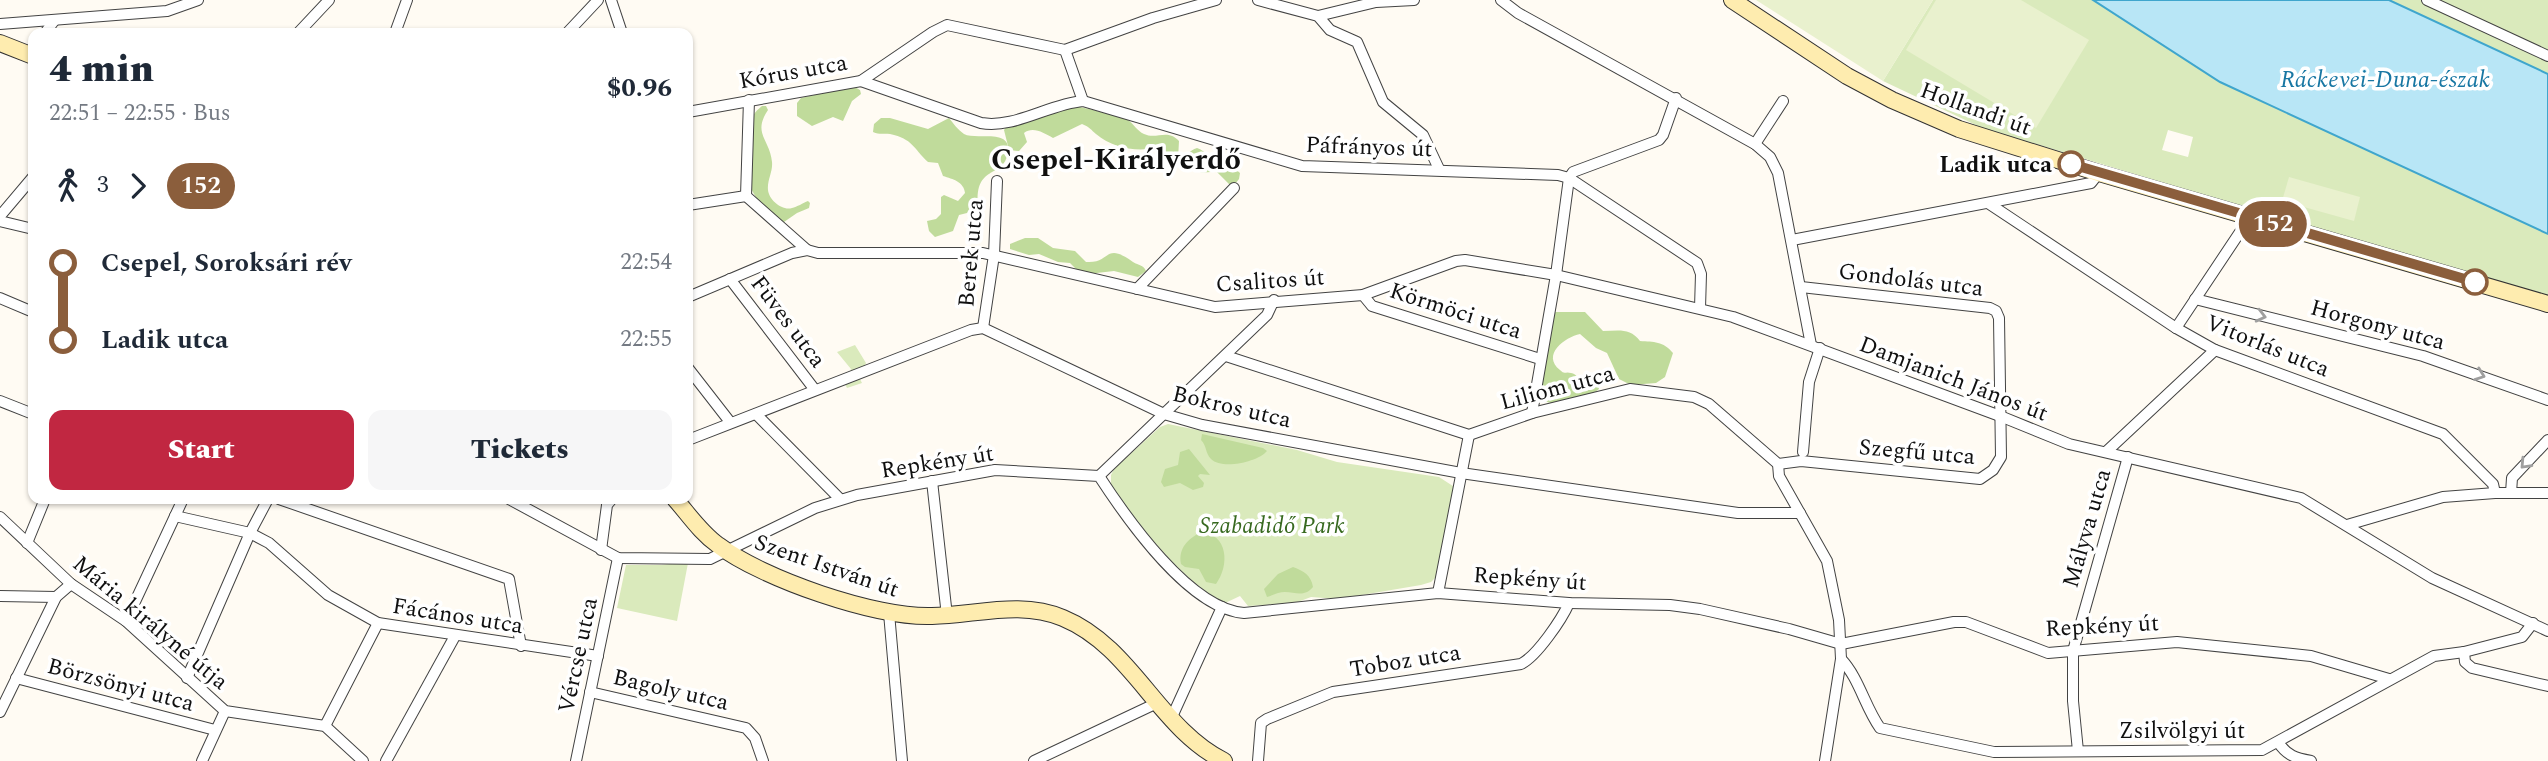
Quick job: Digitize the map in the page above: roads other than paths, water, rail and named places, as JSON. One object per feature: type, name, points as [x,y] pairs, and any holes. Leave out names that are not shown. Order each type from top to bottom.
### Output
[{"type":"street","points":[[155,0],[167,11]]},
{"type":"street","points":[[0,24],[167,11],[198,0]]},
{"type":"street","points":[[303,28],[328,0]]},
{"type":"street","points":[[397,28],[407,0]]},
{"type":"street","points":[[572,28],[598,0]]},
{"type":"street","points":[[611,0],[620,28]]},
{"type":"street","points":[[1083,101],[1065,50],[1153,18],[1216,0]]},
{"type":"street","points":[[1258,0],[1318,16],[1376,2],[1414,0]]},
{"type":"street","points":[[1501,0],[1518,13],[1755,144],[1775,165],[1816,346],[1803,452]]},
{"type":"street","name":"Hollandi út","points":[[1732,0],[1812,55],[1892,100],[1988,140],[2548,304]]},
{"type":"street","points":[[2427,0],[2548,56]]},
{"type":"street","points":[[1318,16],[1330,30],[1357,42],[1383,102],[1423,135],[1439,169]]},
{"type":"street","points":[[49,28],[54,21]]},
{"type":"street","name":"Kórus utca","points":[[693,111],[861,81],[947,25],[1065,50]]},
{"type":"street","points":[[0,43],[28,51]]},
{"type":"street","name":"Páfrányos út","points":[[861,81],[995,126],[1063,103],[1083,101],[1302,166],[1558,175],[1569,178],[1697,263],[1701,274],[1700,308]]},
{"type":"street","points":[[1532,413],[1556,275],[1569,178],[1573,172],[1659,140],[1676,98]]},
{"type":"street","points":[[746,197],[749,100]]},
{"type":"street","points":[[1755,144],[1783,101]]},
{"type":"street","points":[[1792,240],[2091,183],[2099,173]]},
{"type":"street","name":"Berek utca","points":[[984,328],[994,255],[997,181]]},
{"type":"street","points":[[28,183],[0,219],[28,227]]},
{"type":"street","points":[[1137,289],[1234,188]]},
{"type":"street","points":[[693,204],[746,197],[807,250]]},
{"type":"street","name":"Vitorlás utca","points":[[1988,203],[2176,328],[2215,350],[2438,431],[2493,484],[2495,493]]},
{"type":"street","points":[[2176,328],[2250,217]]},
{"type":"street","name":"Csalitos út","points":[[693,295],[792,253],[807,250],[818,253],[966,251],[994,255],[1214,307],[1274,300],[1363,295],[1465,260],[1556,275],[1700,308],[1816,346]]},
{"type":"street","name":"Füves utca","points":[[730,279],[815,390]]},
{"type":"street","name":"Gondolás utca","points":[[1801,287],[1990,308],[1996,311],[1999,318],[2000,416]]},
{"type":"street","name":"Körmöci utca","points":[[1363,295],[1372,306],[1540,359]]},
{"type":"street","points":[[0,298],[28,310]]},
{"type":"street","name":"Horgony utca","points":[[2195,299],[2423,356],[2548,400]]},
{"type":"street","points":[[1099,476],[1267,315],[1274,300]]},
{"type":"street","points":[[693,438],[971,330],[984,328]]},
{"type":"street","name":"Bokros utca","points":[[984,328],[1164,414],[1202,425],[1461,473],[1738,513],[1800,513]]},
{"type":"street","name":"Damjanich János út","points":[[1816,346],[2052,438],[2301,498],[2432,578],[2548,631]]},
{"type":"street","points":[[2106,452],[2215,350]]},
{"type":"street","points":[[1226,356],[1469,435],[1438,593]]},
{"type":"street","points":[[693,374],[730,422]]},
{"type":"street","name":"Liliom utca","points":[[1469,435],[1532,413],[1630,389],[1646,389],[1694,397],[1709,404],[1778,464],[1779,476],[1827,561],[1834,587],[1841,659],[1825,761]]},
{"type":"street","points":[[0,401],[28,412]]},
{"type":"street","points":[[756,414],[840,499]]},
{"type":"street","name":"Szegfű utca","points":[[1778,464],[1801,461],[1980,479],[1993,470],[2001,457],[2000,416]]},
{"type":"street","points":[[2511,493],[2512,478],[2548,439]]},
{"type":"street","name":"Mályva utca","points":[[2078,751],[2073,701],[2073,651],[2129,457]]},
{"type":"street","name":"Repkény út","points":[[618,558],[710,559],[815,508],[840,499],[995,470],[1099,476],[1131,523],[1159,556],[1188,583],[1232,612],[1438,593],[1569,603],[1683,606],[1789,629],[1841,644],[1966,622],[1974,623],[2039,652],[2165,642],[2188,643],[2311,656],[2389,679]]},
{"type":"street","points":[[932,481],[947,616]]},
{"type":"street","points":[[2347,525],[2443,497],[2548,493]]},
{"type":"street","points":[[27,543],[44,504]]},
{"type":"street","points":[[126,621],[181,504]]},
{"type":"street","points":[[187,678],[265,504]]},
{"type":"street","points":[[293,504],[509,579],[521,646]]},
{"type":"street","points":[[518,504],[618,558]]},
{"type":"street","points":[[601,550],[606,504]]},
{"type":"street","name":"Szent István út","points":[[679,504],[698,526],[726,551],[773,575],[867,608],[889,613],[947,616],[1020,608],[1061,617],[1083,627],[1107,646],[1171,719],[1201,748],[1224,761]]},
{"type":"street","name":"Fácános utca","points":[[175,516],[250,533],[269,542],[328,595],[378,623],[598,656]]},
{"type":"street","name":"Mária királyné útja","points":[[0,517],[71,584],[126,621],[225,711],[325,726]]},
{"type":"street","name":"Vércse utca","points":[[576,761],[618,558]]},
{"type":"street","points":[[0,712],[56,597],[71,584]]},
{"type":"street","points":[[0,596],[56,597]]},
{"type":"street","name":"Toboz utca","points":[[1258,761],[1259,730],[1261,723],[1267,719],[1333,692],[1521,664],[1534,653],[1566,611],[1569,603]]},
{"type":"street","points":[[1171,719],[1222,607]]},
{"type":"street","points":[[889,613],[902,761]]},
{"type":"street","points":[[363,761],[325,726],[378,623]]},
{"type":"street","name":"Zsilvölgyi út","points":[[1841,659],[1848,666],[1871,716],[1880,728],[1994,752],[2058,757],[2078,751],[2262,750],[2434,656],[2464,652],[2522,637],[2533,624]]},
{"type":"street","points":[[386,761],[455,636]]},
{"type":"street","points":[[2464,652],[2466,662],[2472,667],[2548,686]]},
{"type":"street","name":"Börzsönyi utca","points":[[16,678],[215,730]]},
{"type":"street","name":"Bagoly utca","points":[[590,692],[746,727],[755,738],[763,761]]},
{"type":"street","points":[[1034,761],[1157,703]]},
{"type":"street","points":[[202,761],[225,711]]},
{"type":"street","points":[[2278,742],[2291,757],[2311,761]]},
{"type":"water","name":"Ráckevei-Duna-észak","points":[[2093,0],[2389,0],[2548,74],[2548,234],[2220,82]]},
{"type":"place","name":"Ladik utca","points":[[2071,164]]},
{"type":"district","name":"Csepel-Királyerdő","points":[[1116,159]]},
{"type":"park label","name":"Szabadidő Park","points":[[1272,525]]}]
